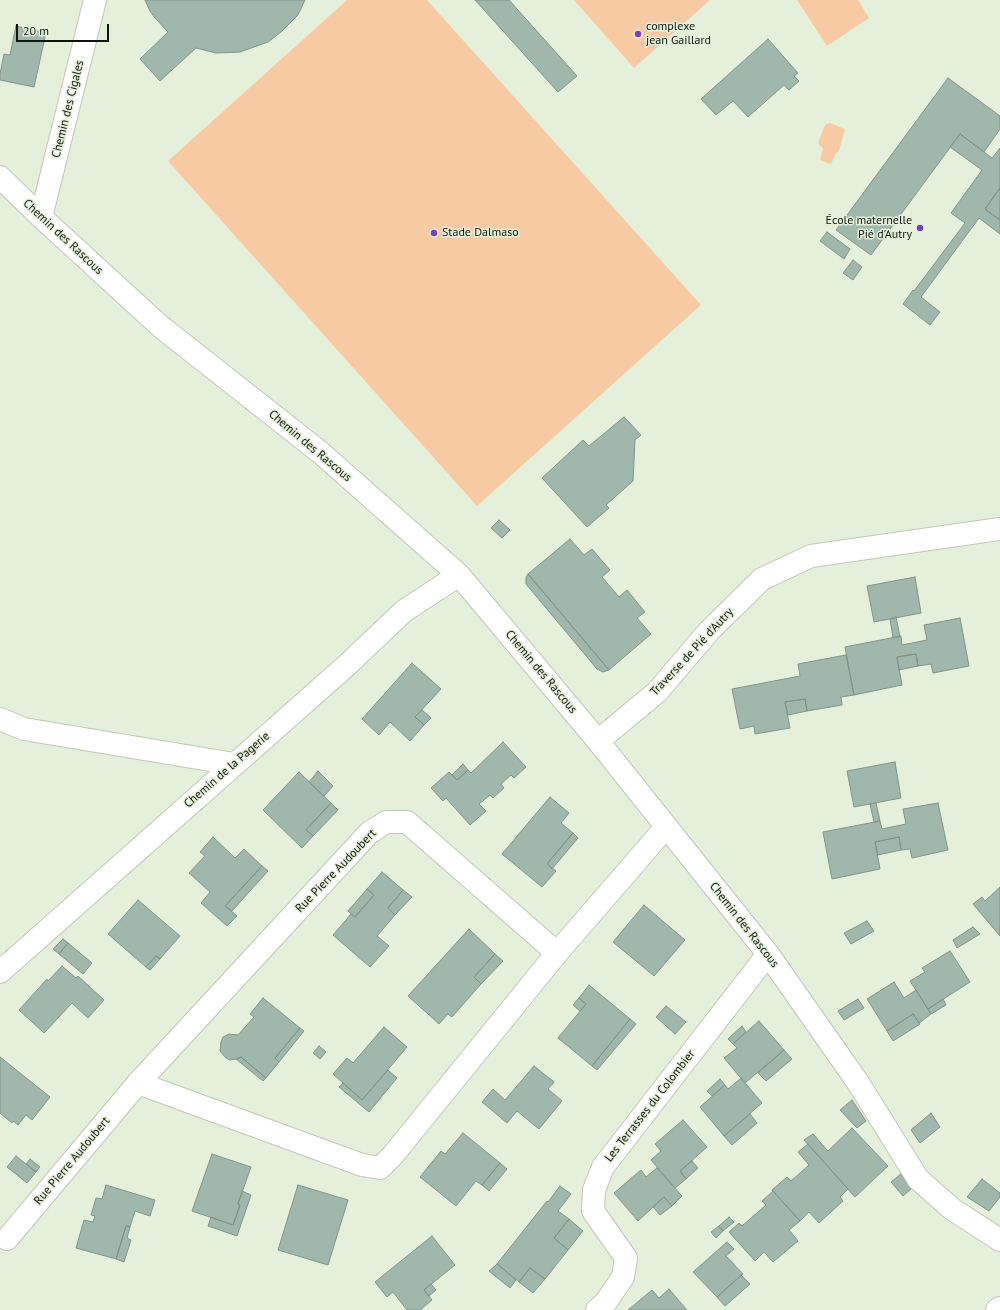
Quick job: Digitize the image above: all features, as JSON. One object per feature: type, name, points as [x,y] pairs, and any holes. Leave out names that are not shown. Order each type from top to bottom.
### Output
[{"type":"street","name":"Chemin des Cigales","points":[[41,217],[95,0]]},
{"type":"street","name":"Chemin des Rascous","points":[[0,177],[41,217],[160,326],[321,453],[459,575],[598,741],[768,954],[859,1084],[918,1179],[952,1209],[1000,1240]]},
{"type":"street","name":"Traverse de Pié d'Autry","points":[[598,741],[657,692],[709,631],[762,579],[811,556],[1000,529]]},
{"type":"street","name":"Chemin de la Pagerie","points":[[0,972],[346,666],[404,611],[459,575]]},
{"type":"street","points":[[0,719],[24,729],[234,764]]},
{"type":"street","name":"Rue Pierre Audoubert","points":[[7,1239],[138,1083],[369,833],[386,822],[407,822],[558,953]]},
{"type":"street","points":[[138,1083],[362,1165],[380,1168],[393,1155],[558,953],[666,827]]},
{"type":"street","name":"Les Terrasses du Colombier","points":[[597,1310],[606,1302],[623,1277],[626,1258],[593,1211],[594,1190],[603,1167],[768,954]]},
{"type":"shaded area","name":"Stade Dalmaso","points":[[347,0],[427,0],[701,305],[477,506],[168,161]]},
{"type":"shaded area","name":"complexe jean Gaillard","points":[[574,0],[710,0],[634,68]]},
{"type":"shaded area","points":[[797,0],[858,0],[869,18],[827,46]]},
{"type":"shaded area","points":[[830,123],[845,129],[839,151],[836,153],[831,164],[820,160],[823,149],[818,143],[825,125]]},
{"type":"building","points":[[145,0],[305,0],[298,15],[281,32],[268,42],[240,52],[216,53],[196,48],[160,81],[140,59],[168,32],[155,18]]},
{"type":"building","points":[[475,0],[509,0],[577,76],[558,92]]},
{"type":"building","points":[[16,26],[46,33],[34,87],[0,80],[4,54],[10,55]]},
{"type":"building","points":[[768,39],[798,73],[794,76],[799,81],[789,90],[784,85],[748,117],[733,101],[716,115],[701,99]]},
{"type":"building","points":[[948,78],[1000,116],[1000,129],[984,152],[960,134],[871,255],[836,230]]},
{"type":"building","points":[[960,134],[992,158],[1000,148],[1000,188],[985,209],[1000,220],[1000,234],[979,218],[921,297],[940,312],[930,325],[903,304],[965,223],[951,213],[982,170],[950,147]]},
{"type":"building","points":[[1000,188],[1000,220],[985,209]]},
{"type":"building","points":[[827,232],[850,249],[844,259],[820,241]]},
{"type":"building","points":[[853,260],[862,267],[853,280],[843,273]]},
{"type":"building","points":[[624,417],[641,435],[635,440],[633,481],[606,505],[609,508],[587,527],[542,478],[583,440],[589,446]]},
{"type":"building","points":[[499,520],[510,530],[502,538],[491,528]]},
{"type":"building","points":[[570,539],[584,555],[592,549],[610,570],[602,577],[619,597],[627,590],[645,612],[637,618],[651,634],[609,670],[528,574]]},
{"type":"building","points":[[528,574],[609,670],[603,672],[597,669],[526,584],[526,577]]},
{"type":"building","points":[[915,577],[921,613],[874,622],[867,586]]},
{"type":"building","points":[[896,617],[900,637],[893,638],[890,619]]},
{"type":"building","points":[[960,618],[969,666],[933,673],[931,664],[918,666],[916,654],[897,657],[902,685],[854,695],[845,647],[901,636],[902,645],[927,640],[924,625]]},
{"type":"building","points":[[916,654],[918,666],[899,670],[897,657]]},
{"type":"building","points":[[846,655],[854,695],[841,697],[842,705],[807,711],[805,699],[785,702],[790,728],[755,734],[754,726],[740,729],[732,689],[800,676],[798,664]]},
{"type":"building","points":[[412,663],[441,689],[415,717],[424,725],[410,741],[390,722],[379,735],[362,719]]},
{"type":"building","points":[[805,699],[807,711],[788,715],[785,702]]},
{"type":"building","points":[[422,710],[431,718],[424,725],[415,717]]},
{"type":"building","points":[[503,742],[526,767],[514,778],[511,775],[501,784],[504,788],[493,798],[490,795],[479,804],[486,811],[470,825],[446,798],[443,801],[431,788],[449,772],[457,780],[468,770],[471,773]]},
{"type":"building","points":[[895,762],[901,798],[854,807],[847,771]]},
{"type":"building","points":[[463,764],[468,770],[457,780],[452,775]]},
{"type":"building","points":[[318,771],[333,786],[324,796],[309,782]]},
{"type":"building","points":[[299,772],[331,803],[306,830],[313,836],[302,848],[263,810]]},
{"type":"building","points":[[550,797],[569,813],[561,823],[573,833],[547,864],[556,871],[542,887],[502,854]]},
{"type":"building","points":[[331,803],[338,810],[313,836],[306,830]]},
{"type":"building","points":[[876,803],[880,821],[874,822],[870,804]]},
{"type":"building","points":[[938,803],[948,850],[912,858],[910,849],[901,850],[899,837],[875,842],[880,869],[832,879],[823,832],[880,821],[882,829],[906,824],[903,809]]},
{"type":"building","points":[[573,833],[578,838],[552,869],[547,864]]},
{"type":"building","points":[[213,837],[235,858],[244,849],[262,866],[225,906],[237,916],[227,926],[201,903],[210,892],[189,873],[205,856],[200,852]]},
{"type":"building","points":[[899,837],[901,850],[878,855],[875,842]]},
{"type":"building","points":[[262,866],[268,871],[232,911],[225,906]]},
{"type":"building","points":[[382,872],[403,890],[388,908],[395,915],[377,936],[389,946],[370,967],[333,935],[351,914],[355,917],[374,895],[367,889]]},
{"type":"building","points":[[1000,887],[1000,936],[973,904],[982,897],[985,901]]},
{"type":"building","points":[[367,889],[374,895],[355,917],[348,911]]},
{"type":"building","points":[[403,890],[412,897],[395,915],[388,908]]},
{"type":"building","points":[[138,900],[180,936],[160,959],[156,956],[146,967],[108,934]]},
{"type":"building","points":[[644,905],[685,940],[654,976],[613,942]]},
{"type":"building","points":[[867,921],[874,931],[851,944],[844,933]]},
{"type":"building","points":[[973,927],[980,934],[957,948],[953,940]]},
{"type":"building","points":[[469,929],[495,954],[474,977],[481,984],[452,1017],[448,1014],[439,1024],[408,996]]},
{"type":"building","points":[[63,939],[68,943],[59,954],[53,949]]},
{"type":"building","points":[[68,943],[92,963],[83,974],[59,954]]},
{"type":"building","points":[[950,951],[970,982],[928,1009],[910,981],[925,972],[922,968]]},
{"type":"building","points":[[495,954],[503,961],[481,984],[474,977]]},
{"type":"building","points":[[156,956],[160,959],[150,970],[146,967]]},
{"type":"building","points":[[62,966],[76,978],[78,976],[104,1000],[88,1018],[72,1003],[44,1033],[19,1010],[47,979],[48,981]]},
{"type":"building","points":[[894,982],[904,998],[916,990],[931,1014],[919,1023],[913,1014],[887,1031],[867,999]]},
{"type":"building","points":[[589,985],[630,1019],[592,1066],[558,1038],[586,1004],[579,998]]},
{"type":"building","points":[[263,998],[300,1028],[275,1058],[279,1062],[266,1078],[241,1057],[230,1060],[220,1051],[223,1037],[229,1034],[238,1035],[254,1017],[250,1014]]},
{"type":"building","points":[[579,998],[586,1004],[580,1011],[573,1005]]},
{"type":"building","points":[[858,999],[864,1008],[844,1020],[838,1011]]},
{"type":"building","points":[[943,999],[946,1005],[931,1014],[928,1009]]},
{"type":"building","points":[[666,1006],[686,1022],[675,1034],[656,1017]]},
{"type":"building","points":[[913,1014],[920,1024],[893,1041],[887,1031]]},
{"type":"building","points":[[630,1019],[636,1024],[597,1070],[592,1066]]},
{"type":"building","points":[[759,1021],[784,1050],[745,1083],[724,1058],[737,1048],[733,1044]]},
{"type":"building","points":[[742,1026],[746,1032],[733,1044],[728,1039]]},
{"type":"building","points":[[384,1027],[407,1047],[362,1100],[333,1074],[347,1058],[353,1063]]},
{"type":"building","points":[[300,1028],[304,1031],[279,1062],[275,1058]]},
{"type":"building","points":[[319,1046],[326,1052],[320,1059],[313,1053]]},
{"type":"building","points":[[784,1050],[792,1059],[766,1081],[758,1073]]},
{"type":"building","points":[[0,1057],[50,1097],[32,1120],[26,1115],[18,1125],[13,1121],[12,1123],[0,1113]]},
{"type":"building","points":[[241,1057],[266,1078],[263,1081],[236,1059]]},
{"type":"building","points":[[534,1066],[554,1082],[548,1089],[562,1101],[539,1129],[517,1111],[507,1123],[482,1102],[493,1089],[505,1100]]},
{"type":"building","points":[[388,1070],[397,1078],[369,1112],[339,1087],[343,1083],[362,1100]]},
{"type":"building","points":[[741,1078],[762,1103],[724,1136],[700,1107],[725,1085],[728,1089]]},
{"type":"building","points":[[720,1079],[725,1085],[712,1096],[707,1091]]},
{"type":"building","points":[[852,1100],[866,1121],[857,1128],[840,1110]]},
{"type":"building","points":[[931,1113],[940,1127],[920,1143],[911,1130]]},
{"type":"building","points":[[750,1114],[757,1123],[732,1145],[724,1136]]},
{"type":"building","points":[[683,1120],[707,1147],[680,1171],[686,1179],[675,1188],[651,1160],[661,1151],[655,1144]]},
{"type":"building","points":[[852,1128],[888,1166],[855,1197],[804,1140],[813,1134],[828,1151]]},
{"type":"building","points":[[463,1133],[500,1163],[482,1185],[476,1181],[456,1206],[420,1177],[441,1151],[445,1154]]},
{"type":"building","points":[[808,1144],[848,1189],[840,1197],[843,1201],[819,1223],[809,1212],[800,1221],[772,1190],[787,1177],[791,1181],[809,1165],[798,1152]]},
{"type":"building","points":[[212,1154],[251,1167],[238,1204],[240,1205],[233,1225],[192,1211]]},
{"type":"building","points":[[16,1156],[36,1172],[27,1183],[7,1167]]},
{"type":"building","points":[[30,1159],[40,1167],[36,1172],[26,1164]]},
{"type":"building","points":[[692,1161],[698,1168],[686,1179],[680,1171]]},
{"type":"building","points":[[500,1163],[507,1169],[489,1191],[482,1185]]},
{"type":"building","points":[[657,1168],[682,1196],[672,1206],[664,1197],[638,1221],[614,1193],[641,1170],[646,1177]]},
{"type":"building","points":[[901,1174],[911,1189],[903,1196],[891,1182]]},
{"type":"building","points":[[982,1179],[1000,1193],[1000,1197],[989,1211],[967,1197]]},
{"type":"building","points":[[106,1185],[155,1200],[150,1216],[135,1211],[130,1227],[126,1226],[116,1259],[76,1248],[84,1220],[93,1222],[95,1216],[91,1215],[96,1198],[102,1199]]},
{"type":"building","points":[[298,1185],[348,1200],[328,1265],[278,1250]]},
{"type":"building","points":[[560,1186],[571,1194],[558,1211],[569,1219],[554,1238],[568,1250],[545,1279],[530,1268],[519,1282],[497,1264]]},
{"type":"building","points":[[242,1191],[251,1195],[237,1236],[208,1226],[211,1217],[233,1225],[240,1205],[238,1204]]},
{"type":"building","points":[[773,1191],[800,1221],[789,1230],[798,1241],[773,1262],[764,1252],[755,1261],[729,1232],[739,1223],[742,1226],[766,1205],[762,1201]]},
{"type":"building","points":[[664,1197],[672,1206],[660,1215],[653,1207]]},
{"type":"building","points":[[729,1217],[734,1222],[723,1231],[719,1226]]},
{"type":"building","points":[[569,1219],[583,1231],[568,1250],[554,1238]]},
{"type":"building","points":[[126,1226],[130,1227],[127,1238],[131,1240],[124,1262],[116,1259]]},
{"type":"building","points":[[719,1226],[723,1231],[716,1238],[711,1232]]},
{"type":"building","points":[[432,1236],[455,1265],[424,1290],[432,1300],[420,1310],[407,1310],[393,1292],[387,1297],[375,1282]]},
{"type":"building","points":[[727,1242],[734,1249],[726,1256],[743,1274],[717,1297],[693,1272]]},
{"type":"building","points":[[497,1264],[516,1280],[510,1288],[489,1271]]},
{"type":"building","points":[[530,1268],[545,1279],[533,1293],[519,1282]]},
{"type":"building","points":[[741,1275],[750,1284],[725,1306],[717,1297]]},
{"type":"building","points":[[431,1284],[436,1290],[429,1296],[424,1290]]},
{"type":"building","points":[[669,1289],[687,1310],[628,1310],[652,1290],[659,1298]]},
{"type":"place","name":"complexe jean Gaillard","points":[[638,34]]},
{"type":"place","name":"École maternelle Pié d'Autry","points":[[920,228]]},
{"type":"place","name":"Stade Dalmaso","points":[[434,233]]}]
